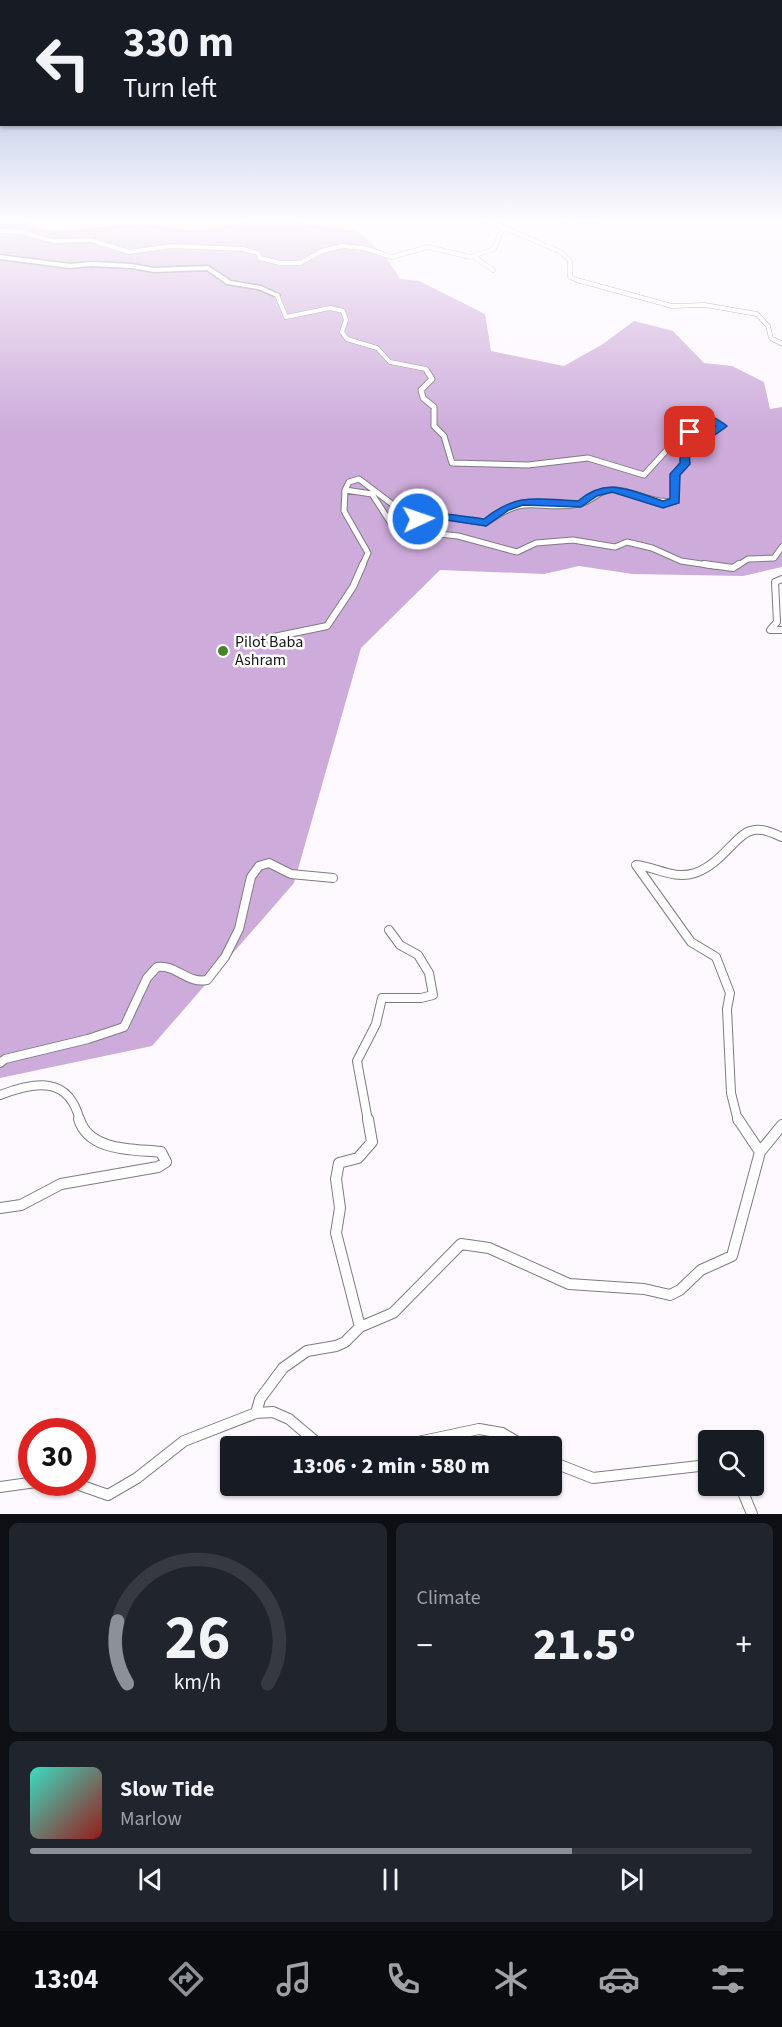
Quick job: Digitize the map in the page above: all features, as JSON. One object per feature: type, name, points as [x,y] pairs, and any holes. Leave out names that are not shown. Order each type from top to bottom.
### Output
[{"type":"main road","points":[[267,291],[277,295]]},
{"type":"street","points":[[616,291],[672,306],[705,305],[757,314],[768,326],[771,338],[782,345]]},
{"type":"street","points":[[268,638],[327,626],[353,587],[368,553],[344,511],[345,490],[349,482],[359,479],[404,513],[418,519],[446,517],[486,523],[505,508],[522,502],[581,504],[593,493],[613,488],[663,505],[675,501],[675,474],[685,464],[684,450],[690,441],[709,435],[723,426],[715,421],[676,440],[644,475],[588,458],[528,465],[452,463],[444,435],[434,426],[434,406],[423,398],[421,390],[432,379],[426,369],[390,362],[376,348],[347,339],[342,332],[346,320],[343,311],[330,308],[286,317],[277,295]]},
{"type":"street","points":[[345,490],[372,494],[392,525],[411,531],[458,536],[516,552],[536,543],[573,540],[615,547],[627,542],[652,548],[681,561],[733,568],[748,560],[774,558],[782,547]]},
{"type":"street","points":[[782,579],[775,582],[777,622],[770,630],[782,630]]},
{"type":"street","points":[[760,1152],[738,1121],[731,1093],[727,1009],[730,993],[716,957],[692,942],[636,865],[646,866],[671,876],[693,874],[712,866],[749,831],[763,830],[782,837]]},
{"type":"street","points":[[0,1063],[5,1059],[45,1048],[107,1036],[124,1028],[137,1005],[147,976],[157,968],[170,966],[193,981],[207,980],[223,962],[246,910],[247,886],[256,869],[266,863],[272,863],[286,872],[333,878]]},
{"type":"street","points":[[360,1327],[336,1233],[340,1208],[336,1179],[339,1163],[358,1158],[372,1142],[357,1061],[376,1024],[382,998],[400,995],[424,999],[433,995],[429,973],[418,955],[400,945],[389,930]]},
{"type":"street","points":[[0,1095],[21,1087],[56,1085],[77,1107],[83,1129],[100,1142],[132,1151],[160,1152],[165,1156],[166,1162],[158,1167],[61,1184],[21,1205],[0,1208]]},
{"type":"street","points":[[256,1413],[260,1399],[283,1368],[307,1351],[336,1346],[345,1342],[360,1327],[393,1313],[461,1244],[489,1248],[569,1284],[644,1289],[670,1294],[680,1290],[701,1269],[732,1256],[760,1152],[782,1125]]},
{"type":"street","points":[[96,1491],[108,1495],[137,1478],[184,1441],[256,1413],[273,1412],[289,1419],[309,1436]]},
{"type":"street","points":[[446,1436],[479,1429],[507,1436]]},
{"type":"street","points":[[562,1466],[593,1478],[698,1466]]},
{"type":"street","points":[[0,1487],[18,1484]]},
{"type":"street","points":[[745,1496],[752,1514]]},
{"type":"shaded area","points":[[0,291],[438,291],[485,314],[491,351],[564,366],[603,344],[634,321],[673,331],[704,363],[732,366],[764,382],[770,409],[782,407],[782,567],[743,576],[633,574],[579,566],[544,574],[440,570],[361,648],[294,883],[152,1046],[0,1078]]},
{"type":"place","name":"Pilot Baba Ashram","points":[[223,651]]},
{"type":"route","points":[[418,519],[446,517],[486,523],[505,508],[522,502],[563,506],[581,504],[593,493],[613,488],[663,505],[675,501],[675,474],[685,464],[684,450],[690,441],[709,435],[723,426],[715,421],[690,432]]}]
